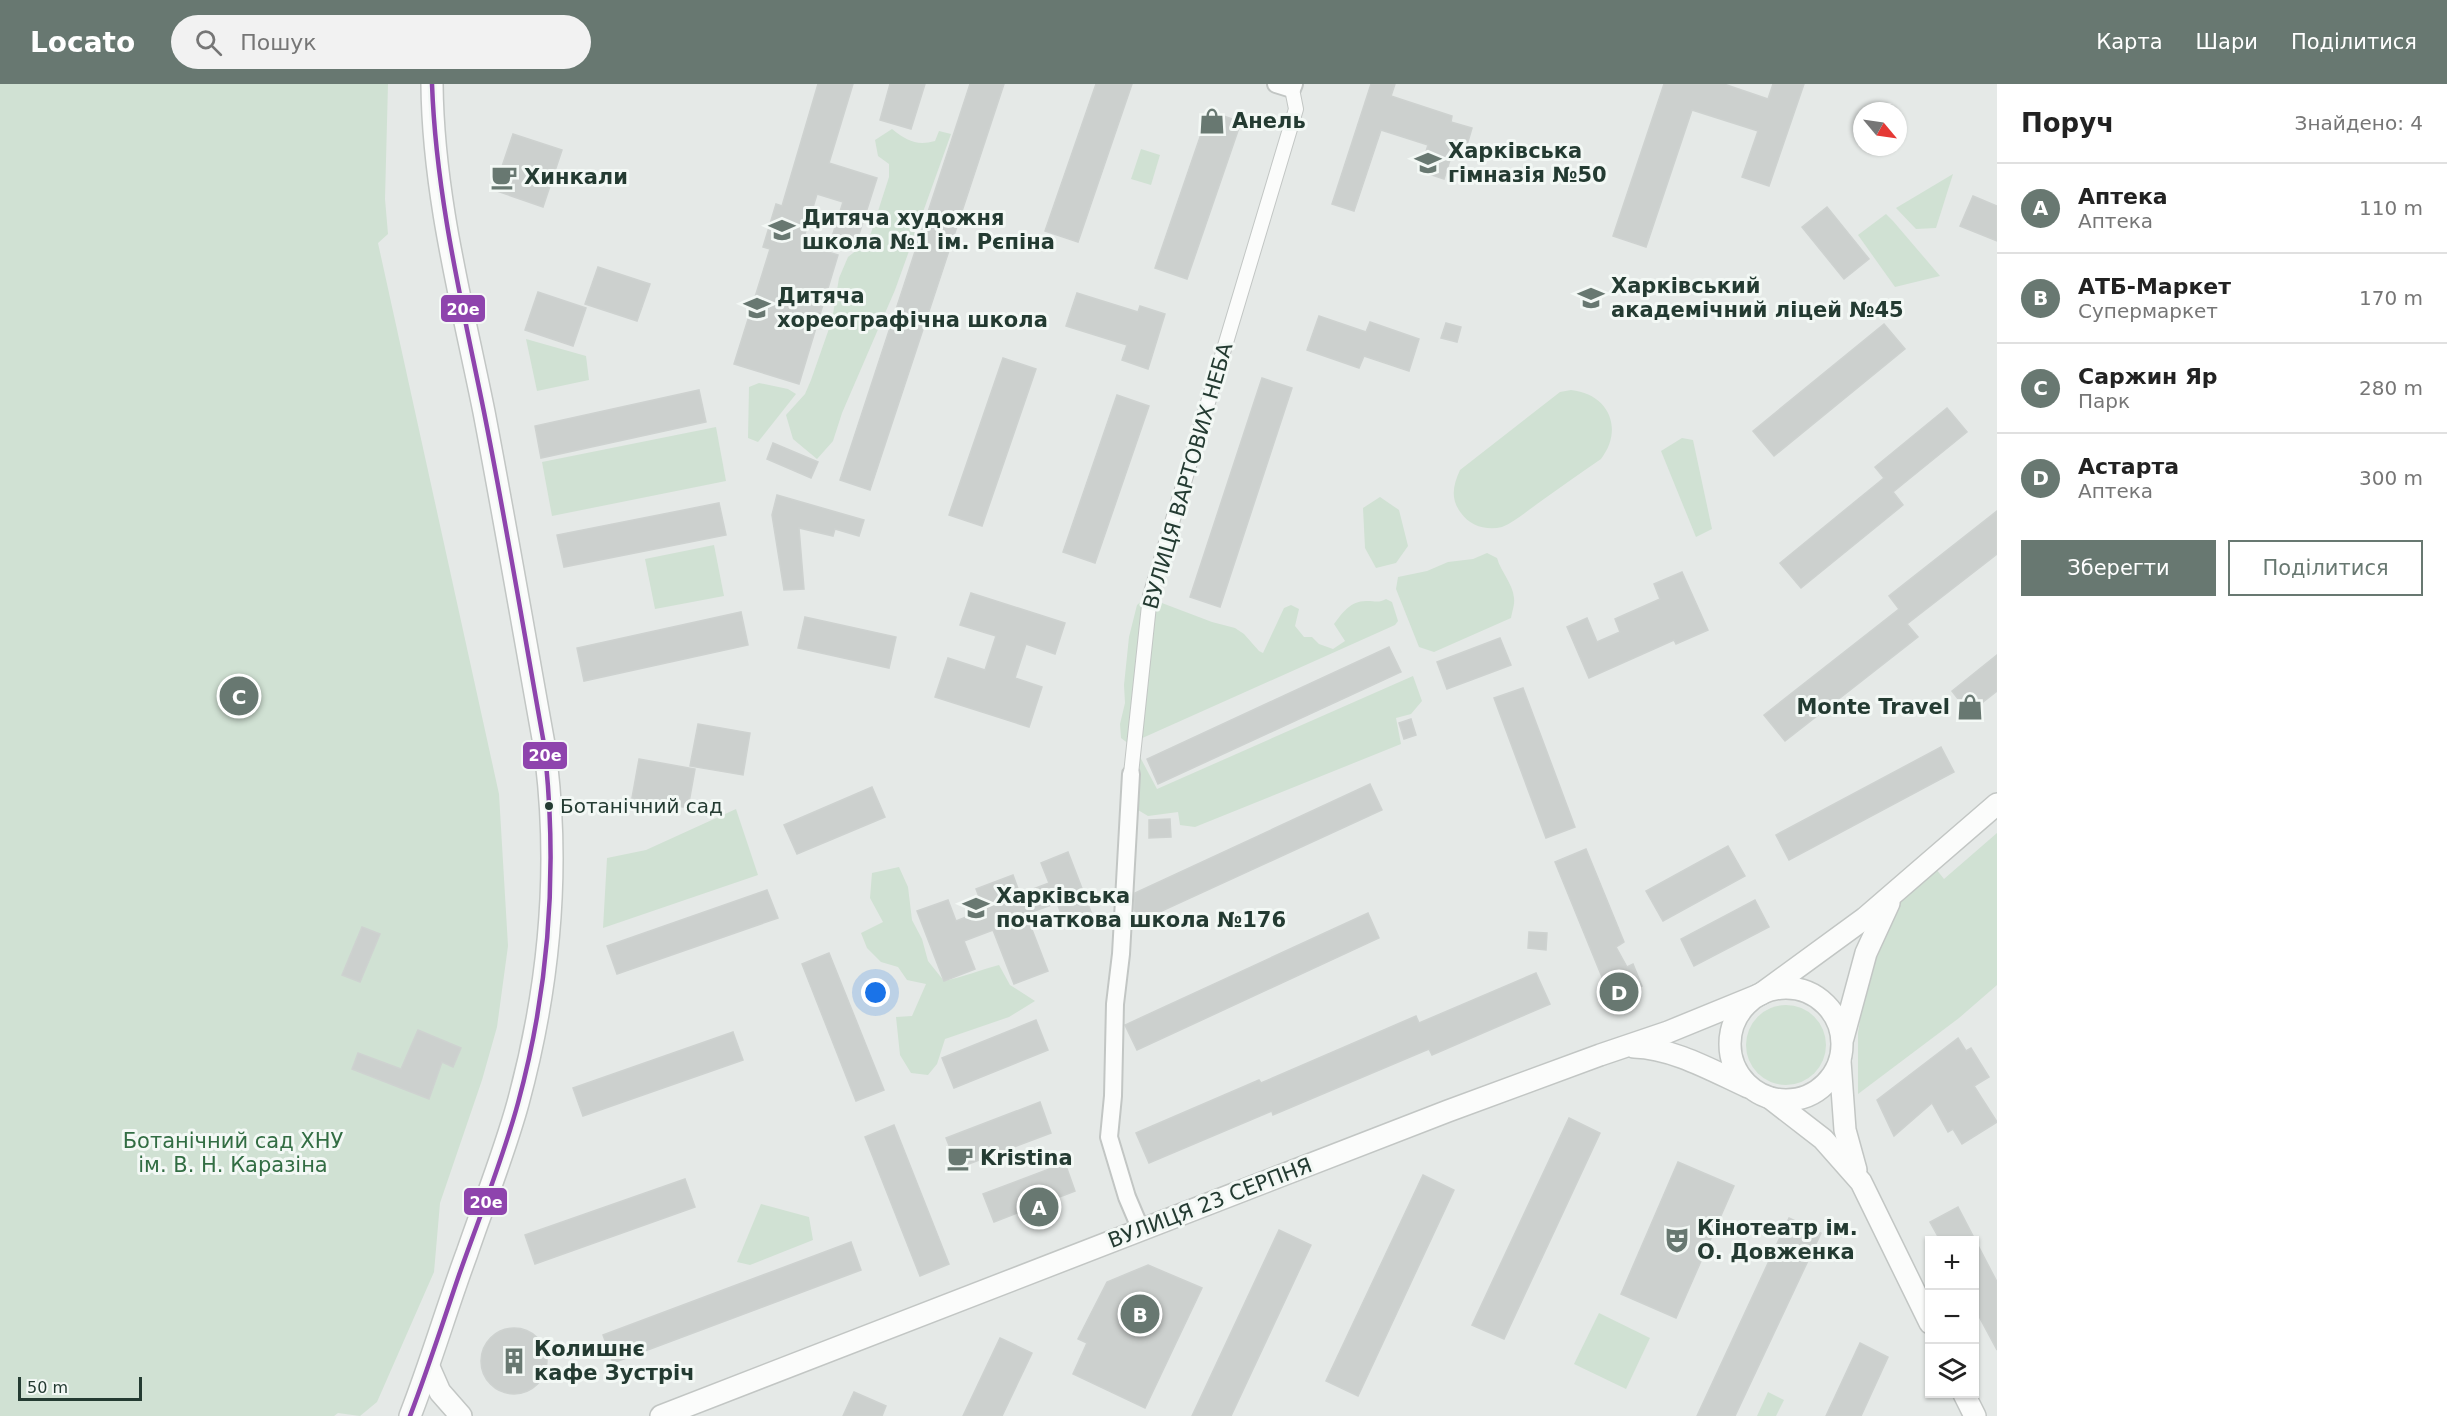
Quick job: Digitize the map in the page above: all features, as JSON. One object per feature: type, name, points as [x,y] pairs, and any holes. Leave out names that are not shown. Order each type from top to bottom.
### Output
[{"type":"street","points":[[410,1416],[429,1367],[514,1114],[537,1024],[551,922],[553,846],[551,794],[544,744],[484,413],[439,190],[432,118],[432,84]]},
{"type":"street","name":"ВУЛИЦЯ ВАРТОВИХ НЕБА","points":[[1141,1230],[1127,1197],[1109,1137],[1113,1096],[1115,1004],[1121,954],[1131,774],[1150,596],[1296,109],[1287,86]]},
{"type":"street","name":"ВУЛИЦЯ 23 СЕРПНЯ","points":[[1893,896],[1866,953],[1836,1070],[1824,1086],[1808,1096],[1789,1101],[1770,1098],[1750,1088],[1735,1069],[1729,1044],[1733,1026],[1741,1009],[1893,896],[1997,804]]},
{"type":"street","name":"ВУЛИЦЯ 23 СЕРПНЯ","points":[[661,1416],[1448,1111],[1696,1021],[1761,993],[1785,987],[1797,989],[1820,999],[1836,1018],[1841,1051],[1845,1130],[1861,1182]]},
{"type":"street","points":[[1627,1047],[1657,1050],[1676,1056],[1750,1088]]},
{"type":"street","points":[[1770,1098],[1823,1139],[1861,1182],[1925,1315]]},
{"type":"street","points":[[429,1367],[440,1392],[461,1416]]},
{"type":"street","points":[[1966,1398],[1975,1416]]},
{"type":"green space","name":"Ботанічний сад ХНУ ім. В. Н. Каразіна","points":[[0,84],[388,84],[385,199],[388,234],[378,243],[499,794],[508,946],[497,1027],[482,1080],[440,1203],[434,1272],[377,1402],[360,1416],[338,1413],[334,1416],[0,1416]]},
{"type":"green space","points":[[892,129],[917,143],[935,141],[939,131],[951,134],[895,290],[842,413],[833,441],[817,459],[793,439],[786,415],[805,394],[811,380],[832,320],[839,278],[848,257],[862,246],[871,233],[889,177],[889,164],[878,156],[875,140]]},
{"type":"green space","points":[[1141,149],[1160,155],[1151,185],[1131,179]]},
{"type":"green space","points":[[1953,174],[1936,228],[1916,229],[1896,208]]},
{"type":"green space","points":[[1886,214],[1940,276],[1895,287],[1858,235]]},
{"type":"green space","points":[[526,339],[586,356],[589,380],[537,391]]},
{"type":"green space","points":[[759,383],[788,389],[796,394],[758,442],[748,438],[749,387]]},
{"type":"green space","points":[[1571,390],[1595,398],[1609,415],[1612,425],[1611,436],[1608,448],[1601,459],[1520,517],[1502,527],[1479,526],[1469,521],[1458,508],[1454,497],[1454,487],[1460,470],[1560,392]]},
{"type":"green space","points":[[716,427],[726,481],[552,516],[542,462]]},
{"type":"green space","points":[[1682,438],[1693,440],[1712,529],[1696,537],[1661,451]]},
{"type":"green space","points":[[1380,497],[1399,510],[1408,546],[1396,563],[1376,568],[1365,548],[1363,508]]},
{"type":"green space","points":[[714,545],[724,596],[655,609],[645,559]]},
{"type":"green space","points":[[1487,553],[1497,558],[1513,593],[1514,605],[1511,618],[1434,652],[1419,647],[1396,589],[1398,577],[1427,571],[1448,562],[1473,559]]},
{"type":"green space","points":[[1144,599],[1154,600],[1212,622],[1235,628],[1263,653],[1284,608],[1291,605],[1299,609],[1295,626],[1304,637],[1312,637],[1319,644],[1333,649],[1345,641],[1334,624],[1348,608],[1357,602],[1386,599],[1392,602],[1398,621],[1395,625],[1129,744],[1121,738],[1120,724],[1125,703],[1124,685],[1129,637],[1137,605]]},
{"type":"green space","points":[[1413,676],[1422,701],[1411,714],[1396,718],[1401,744],[1195,827],[1180,825],[1178,812],[1148,816],[1138,810],[1140,757],[1157,789]]},
{"type":"green space","points":[[736,809],[758,875],[603,928],[607,858],[646,850]]},
{"type":"green space","points":[[1997,833],[1997,985],[1959,1018],[1858,1094],[1858,1033],[1867,978],[1887,925],[1899,902],[1936,869],[1944,879]]},
{"type":"green space","points":[[899,867],[908,887],[912,920],[922,939],[928,961],[944,981],[999,965],[1010,985],[1035,1001],[1009,1017],[945,1039],[937,1064],[928,1075],[911,1073],[900,1055],[896,1017],[912,1016],[926,984],[907,980],[898,967],[881,962],[867,948],[861,933],[883,922],[870,898],[872,873]]},
{"type":"green space","points":[[1786,1005],[1801,1008],[1814,1017],[1823,1030],[1826,1045],[1823,1060],[1814,1073],[1801,1082],[1786,1085],[1771,1082],[1758,1073],[1749,1060],[1746,1045],[1749,1030],[1758,1017],[1771,1008]]},
{"type":"green space","points":[[761,1204],[809,1217],[813,1240],[750,1265],[737,1262]]},
{"type":"green space","points":[[1599,1313],[1650,1338],[1626,1389],[1574,1364]]},
{"type":"green space","points":[[1768,1392],[1784,1400],[1776,1416],[1757,1416]]},
{"type":"building","points":[[818,84],[853,84],[829,163],[877,178],[855,247],[831,240],[843,202],[817,194],[802,244],[838,255],[799,384],[734,364],[770,249],[763,247],[776,204],[782,206]]},
{"type":"building","points":[[890,84],[925,84],[911,129],[880,120]]},
{"type":"building","points":[[970,84],[1004,84],[870,490],[840,480]]},
{"type":"building","points":[[1096,84],[1132,84],[1078,242],[1045,231]]},
{"type":"building","points":[[1371,84],[1395,84],[1391,96],[1452,116],[1451,122],[1472,128],[1467,145],[1456,141],[1444,179],[1420,171],[1428,145],[1381,130],[1354,211],[1332,204]]},
{"type":"building","points":[[1664,84],[1724,84],[1768,99],[1773,84],[1804,84],[1769,186],[1742,177],[1758,131],[1692,110],[1646,247],[1613,236]]},
{"type":"building","points":[[1209,111],[1241,122],[1187,279],[1155,268]]},
{"type":"building","points":[[513,134],[562,150],[543,207],[494,190]]},
{"type":"building","points":[[1973,196],[1997,206],[1997,241],[1960,226]]},
{"type":"building","points":[[1827,207],[1869,259],[1844,279],[1802,227]]},
{"type":"building","points":[[598,267],[650,284],[637,321],[585,304]]},
{"type":"building","points":[[538,292],[586,308],[573,346],[525,330]]},
{"type":"building","points":[[1077,293],[1138,312],[1140,306],[1165,314],[1148,369],[1122,360],[1127,345],[1066,326]]},
{"type":"building","points":[[1319,316],[1366,332],[1370,322],[1419,339],[1409,371],[1364,356],[1359,368],[1307,350]]},
{"type":"building","points":[[1446,323],[1461,327],[1457,342],[1441,338]]},
{"type":"building","points":[[1884,324],[1905,349],[1774,456],[1753,431]]},
{"type":"building","points":[[1003,358],[1036,369],[982,526],[949,515]]},
{"type":"building","points":[[1262,378],[1292,388],[1220,607],[1190,597]]},
{"type":"building","points":[[699,390],[706,422],[541,458],[535,426]]},
{"type":"building","points":[[1117,395],[1149,406],[1095,563],[1063,552]]},
{"type":"building","points":[[1947,408],[1967,432],[1893,492],[1903,505],[1801,588],[1780,563],[1884,478],[1875,467]]},
{"type":"building","points":[[773,443],[818,462],[811,478],[767,459]]},
{"type":"building","points":[[777,495],[864,520],[859,536],[835,529],[833,536],[799,528],[804,589],[784,590],[772,515]]},
{"type":"building","points":[[719,503],[726,535],[564,567],[557,535]]},
{"type":"building","points":[[1997,511],[1997,554],[1907,624],[1918,637],[1785,741],[1764,715],[1899,609],[1889,596]]},
{"type":"building","points":[[1682,572],[1708,630],[1676,644],[1674,640],[1589,678],[1567,627],[1587,618],[1597,642],[1620,632],[1615,619],[1660,599],[1654,584]]},
{"type":"building","points":[[971,593],[1065,623],[1055,654],[1026,644],[1015,678],[1042,687],[1029,727],[935,697],[948,658],[985,670],[996,636],[960,625]]},
{"type":"building","points":[[741,612],[748,645],[584,681],[577,648]]},
{"type":"building","points":[[805,617],[896,637],[889,668],[798,648]]},
{"type":"building","points":[[1500,638],[1511,665],[1447,689],[1437,662]]},
{"type":"building","points":[[1389,647],[1401,672],[1158,784],[1147,759]]},
{"type":"building","points":[[1997,655],[1997,691],[1969,713],[1952,691]]},
{"type":"building","points":[[1523,688],[1575,827],[1546,838],[1494,698]]},
{"type":"building","points":[[1411,719],[1416,735],[1404,739],[1399,723]]},
{"type":"building","points":[[698,724],[750,733],[743,775],[690,766]]},
{"type":"building","points":[[1941,747],[1954,772],[1789,860],[1776,835]]},
{"type":"building","points":[[639,759],[695,769],[688,808],[632,798]]},
{"type":"building","points":[[1370,784],[1382,810],[1140,921],[1134,909],[1135,893]]},
{"type":"building","points":[[872,787],[885,817],[797,854],[784,825]]},
{"type":"building","points":[[1170,819],[1171,837],[1149,838],[1149,820]]},
{"type":"building","points":[[1728,846],[1745,876],[1663,921],[1646,891]]},
{"type":"building","points":[[1586,849],[1624,942],[1616,947],[1627,967],[1633,964],[1642,986],[1611,999],[1555,862]]},
{"type":"building","points":[[1068,852],[1093,917],[1066,927],[1057,903],[1026,914],[1048,971],[1014,984],[993,930],[964,941],[975,969],[944,981],[917,911],[948,900],[956,921],[984,910],[976,889],[1013,875],[1020,894],[1049,883],[1041,863]]},
{"type":"building","points":[[767,890],[778,918],[617,974],[607,946]]},
{"type":"building","points":[[1755,900],[1769,927],[1694,966],[1681,939]]},
{"type":"building","points":[[1368,913],[1379,938],[1137,1050],[1125,1025]]},
{"type":"building","points":[[362,927],[380,934],[360,982],[342,975]]},
{"type":"building","points":[[1529,932],[1547,933],[1546,950],[1528,948]]},
{"type":"building","points":[[829,953],[884,1090],[856,1101],[802,964]]},
{"type":"building","points":[[1536,973],[1550,1004],[1432,1055],[1429,1049],[1273,1115],[1272,1111],[1149,1163],[1136,1133],[1259,1080],[1261,1083],[1416,1016],[1419,1023]]},
{"type":"building","points":[[1036,1020],[1048,1050],[954,1088],[942,1058]]},
{"type":"building","points":[[418,1030],[461,1048],[453,1067],[442,1062],[429,1099],[352,1069],[358,1053],[401,1069]]},
{"type":"building","points":[[733,1032],[743,1060],[583,1116],[573,1088]]},
{"type":"building","points":[[1958,1038],[1966,1051],[1971,1048],[1989,1077],[1974,1086],[1997,1122],[1962,1144],[1953,1129],[1948,1132],[1932,1103],[1894,1136],[1877,1100]]},
{"type":"building","points":[[1040,1102],[1051,1133],[958,1168],[946,1138]]},
{"type":"building","points":[[1569,1118],[1600,1133],[1504,1339],[1472,1325]]},
{"type":"building","points":[[894,1125],[949,1264],[920,1276],[865,1137]]},
{"type":"building","name":"Кінотеатр ім. О. Довженка","points":[[1678,1162],[1734,1186],[1676,1318],[1621,1294]]},
{"type":"building","points":[[1065,1163],[1075,1191],[994,1222],[983,1194]]},
{"type":"building","points":[[1423,1175],[1454,1190],[1358,1396],[1326,1381]]},
{"type":"building","points":[[685,1179],[695,1207],[535,1264],[525,1235]]},
{"type":"building","points":[[1958,1207],[1973,1236],[1938,1236],[1930,1222]]},
{"type":"building","points":[[1789,1218],[1821,1233],[1735,1416],[1697,1416]]},
{"type":"building","points":[[1279,1230],[1311,1245],[1231,1416],[1192,1416]]},
{"type":"building","points":[[851,1242],[861,1270],[613,1363],[603,1335]]},
{"type":"building","points":[[1979,1247],[1997,1282],[1997,1350],[1979,1316]]},
{"type":"building","points":[[1148,1265],[1202,1288],[1145,1408],[1073,1374],[1087,1343],[1078,1339],[1107,1282]]},
{"type":"building","name":"Колишнє кафе Зустріч","points":[[514,1328],[527,1331],[537,1338],[544,1348],[547,1361],[544,1374],[537,1384],[527,1391],[514,1394],[501,1391],[491,1384],[484,1374],[481,1361],[484,1348],[491,1338],[501,1331]]},
{"type":"building","points":[[1000,1338],[1032,1353],[1002,1416],[963,1416]]},
{"type":"building","points":[[1860,1343],[1888,1357],[1861,1416],[1826,1416]]},
{"type":"building","points":[[854,1392],[886,1406],[882,1416],[843,1416]]},
{"type":"transit line","name":"20е","points":[[410,1416],[498,1168],[518,1103],[538,1014],[544,970],[550,880],[550,835],[544,744],[500,495],[444,208],[434,126],[432,84]]},
{"type":"place","name":"Анель","points":[[1212,121]]},
{"type":"place","name":"Харківська гімназія №50","points":[[1428,163]]},
{"type":"place","name":"Хинкали","points":[[504,177]]},
{"type":"place","name":"Дитяча художня школа №1 ім. Рєпіна","points":[[782,230]]},
{"type":"place","name":"Харківський академічний ліцей №45","points":[[1591,298]]},
{"type":"place","name":"Дитяча хореографічна школа","points":[[757,308]]},
{"type":"place","name":"Саржин Яр","points":[[239,696]]},
{"type":"place","name":"Monte Travel","points":[[1970,707]]},
{"type":"place","name":"Ботанічний сад","points":[[549,806]]},
{"type":"place","name":"Харківська початкова школа №176","points":[[976,908]]},
{"type":"place","name":"Астарта","points":[[1619,992]]},
{"type":"place","name":"Kristina","points":[[960,1158]]},
{"type":"place","name":"Аптека","points":[[1039,1207]]},
{"type":"place","name":"Кінотеатр ім. О. Довженка","points":[[1677,1240]]},
{"type":"place","name":"АТБ-Маркет","points":[[1140,1314]]},
{"type":"place","name":"Колишнє кафе Зустріч","points":[[514,1361]]}]
